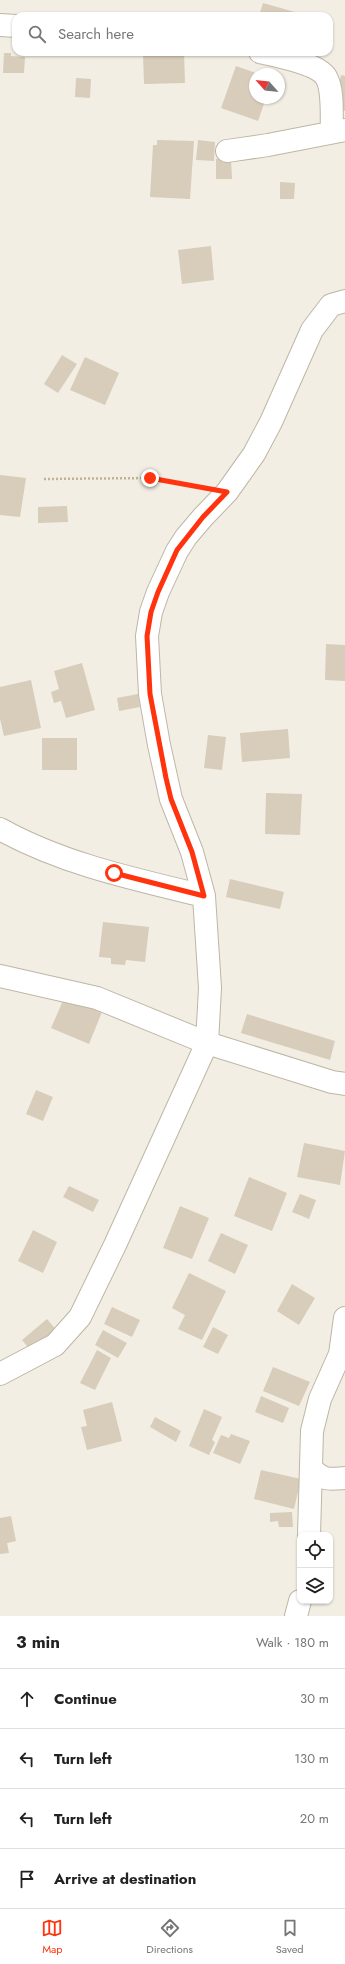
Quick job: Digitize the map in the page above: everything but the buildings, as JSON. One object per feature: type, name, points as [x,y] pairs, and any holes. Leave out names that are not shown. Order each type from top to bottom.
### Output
[{"type":"street","points":[[0,25],[12,26]]},
{"type":"street","points":[[227,151],[268,145],[338,131],[326,77],[314,67],[274,56]]},
{"type":"street","points":[[0,1374],[55,1345],[80,1316],[115,1245],[207,1043],[210,988],[204,896],[192,852],[171,799],[150,694],[147,636],[151,612],[158,592],[177,550],[203,517],[227,492],[254,454],[272,422],[312,330],[331,305],[345,300]]},
{"type":"street","points":[[0,829],[71,860],[204,896]]},
{"type":"street","points":[[0,976],[97,998],[207,1043],[332,1082],[345,1084]]},
{"type":"street","points":[[309,1532],[312,1431],[320,1399],[340,1354],[345,1318]]},
{"type":"street","points":[[312,1468],[319,1475],[328,1480],[345,1478]]},
{"type":"street","points":[[296,1616],[299,1604]]},
{"type":"path","points":[[44,479],[150,478],[227,492]]},
{"type":"route","points":[[114,873],[204,896],[192,852],[171,799],[166,778],[150,694],[147,636],[151,612],[158,592],[177,550],[203,517],[227,492],[150,478]]}]
